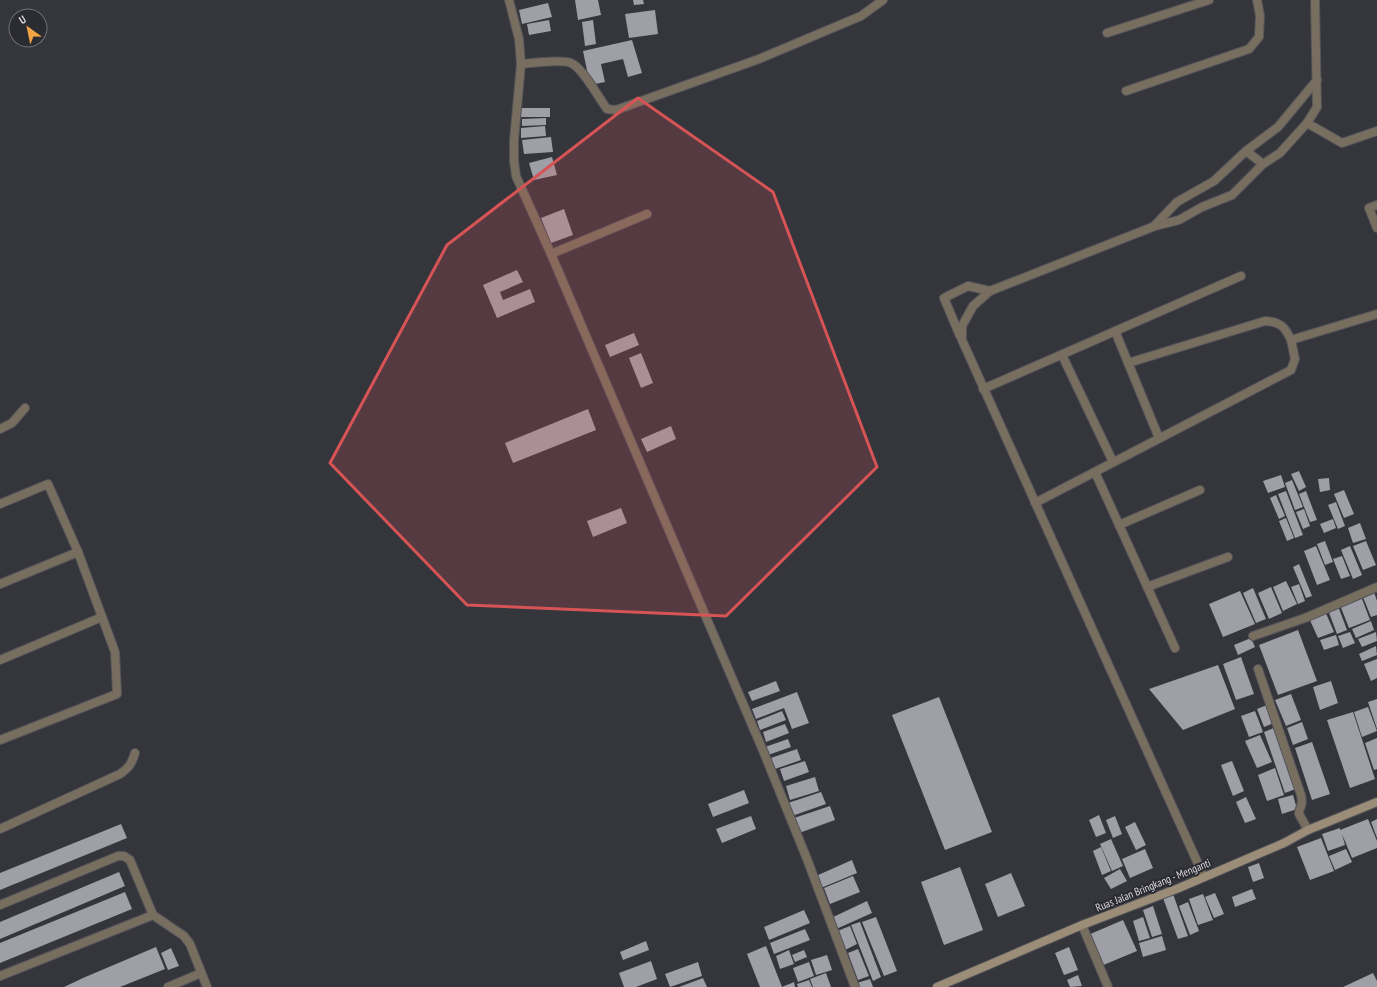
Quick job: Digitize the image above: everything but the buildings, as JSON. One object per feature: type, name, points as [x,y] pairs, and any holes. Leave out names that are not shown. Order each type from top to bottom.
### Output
[{"type":"main road","name":"Ruas Jalan Bringkang - Menganti","points":[[937,987],[1082,924],[1179,888],[1284,843],[1308,830],[1377,802]]},
{"type":"street","points":[[509,0],[519,39],[522,64],[514,140],[516,176],[551,254],[764,753],[807,859],[854,987]]},
{"type":"street","points":[[522,64],[570,62],[581,70],[607,109],[616,110],[759,59],[861,16],[883,0]]},
{"type":"street","points":[[1107,33],[1209,0]]},
{"type":"street","points":[[1126,91],[1249,49],[1258,37],[1260,16],[1257,0]]},
{"type":"street","points":[[962,340],[962,326],[973,306],[990,291],[1155,226],[1179,220],[1202,207],[1232,195],[1262,164],[1280,153],[1307,123],[1317,107],[1315,0]]},
{"type":"street","points":[[1155,226],[1177,202],[1214,181],[1246,151],[1278,128],[1317,80]]},
{"type":"street","points":[[1307,123],[1342,143],[1377,131]]},
{"type":"street","points":[[1246,151],[1262,164]]},
{"type":"street","points":[[1377,205],[1369,208],[1377,228]]},
{"type":"street","points":[[551,254],[647,214]]},
{"type":"street","points":[[984,389],[1241,276]]},
{"type":"street","points":[[990,291],[968,286],[944,298],[1204,877]]},
{"type":"street","points":[[1292,340],[1377,314]]},
{"type":"street","points":[[1035,503],[1291,370],[1294,359],[1292,340],[1285,328],[1274,321],[1266,320],[1128,363]]},
{"type":"street","points":[[1115,331],[1159,438]]},
{"type":"street","points":[[1062,355],[1113,462]]},
{"type":"street","points":[[0,429],[12,423],[25,408]]},
{"type":"street","points":[[1095,472],[1175,648]]},
{"type":"street","points":[[0,504],[48,484],[78,552],[115,652],[118,694],[0,740]]},
{"type":"street","points":[[1119,525],[1200,490]]},
{"type":"street","points":[[0,584],[78,552]]},
{"type":"street","points":[[1147,586],[1228,557]]},
{"type":"street","points":[[1253,636],[1305,618],[1377,587]]},
{"type":"street","points":[[0,660],[102,617]]},
{"type":"street","points":[[1258,669],[1302,795],[1303,804],[1299,814],[1308,830]]},
{"type":"street","points":[[0,830],[120,774],[128,769],[132,764],[135,753]]},
{"type":"street","points":[[0,905],[118,856],[124,856],[130,860],[153,915],[184,936],[190,944],[207,987]]},
{"type":"street","points":[[0,976],[153,915]]},
{"type":"street","points":[[1082,924],[1108,987]]},
{"type":"street","points":[[168,987],[201,973]]},
{"type":"highlighted area","points":[[638,98],[773,192],[877,467],[726,616],[467,605],[330,463],[447,245]]}]
